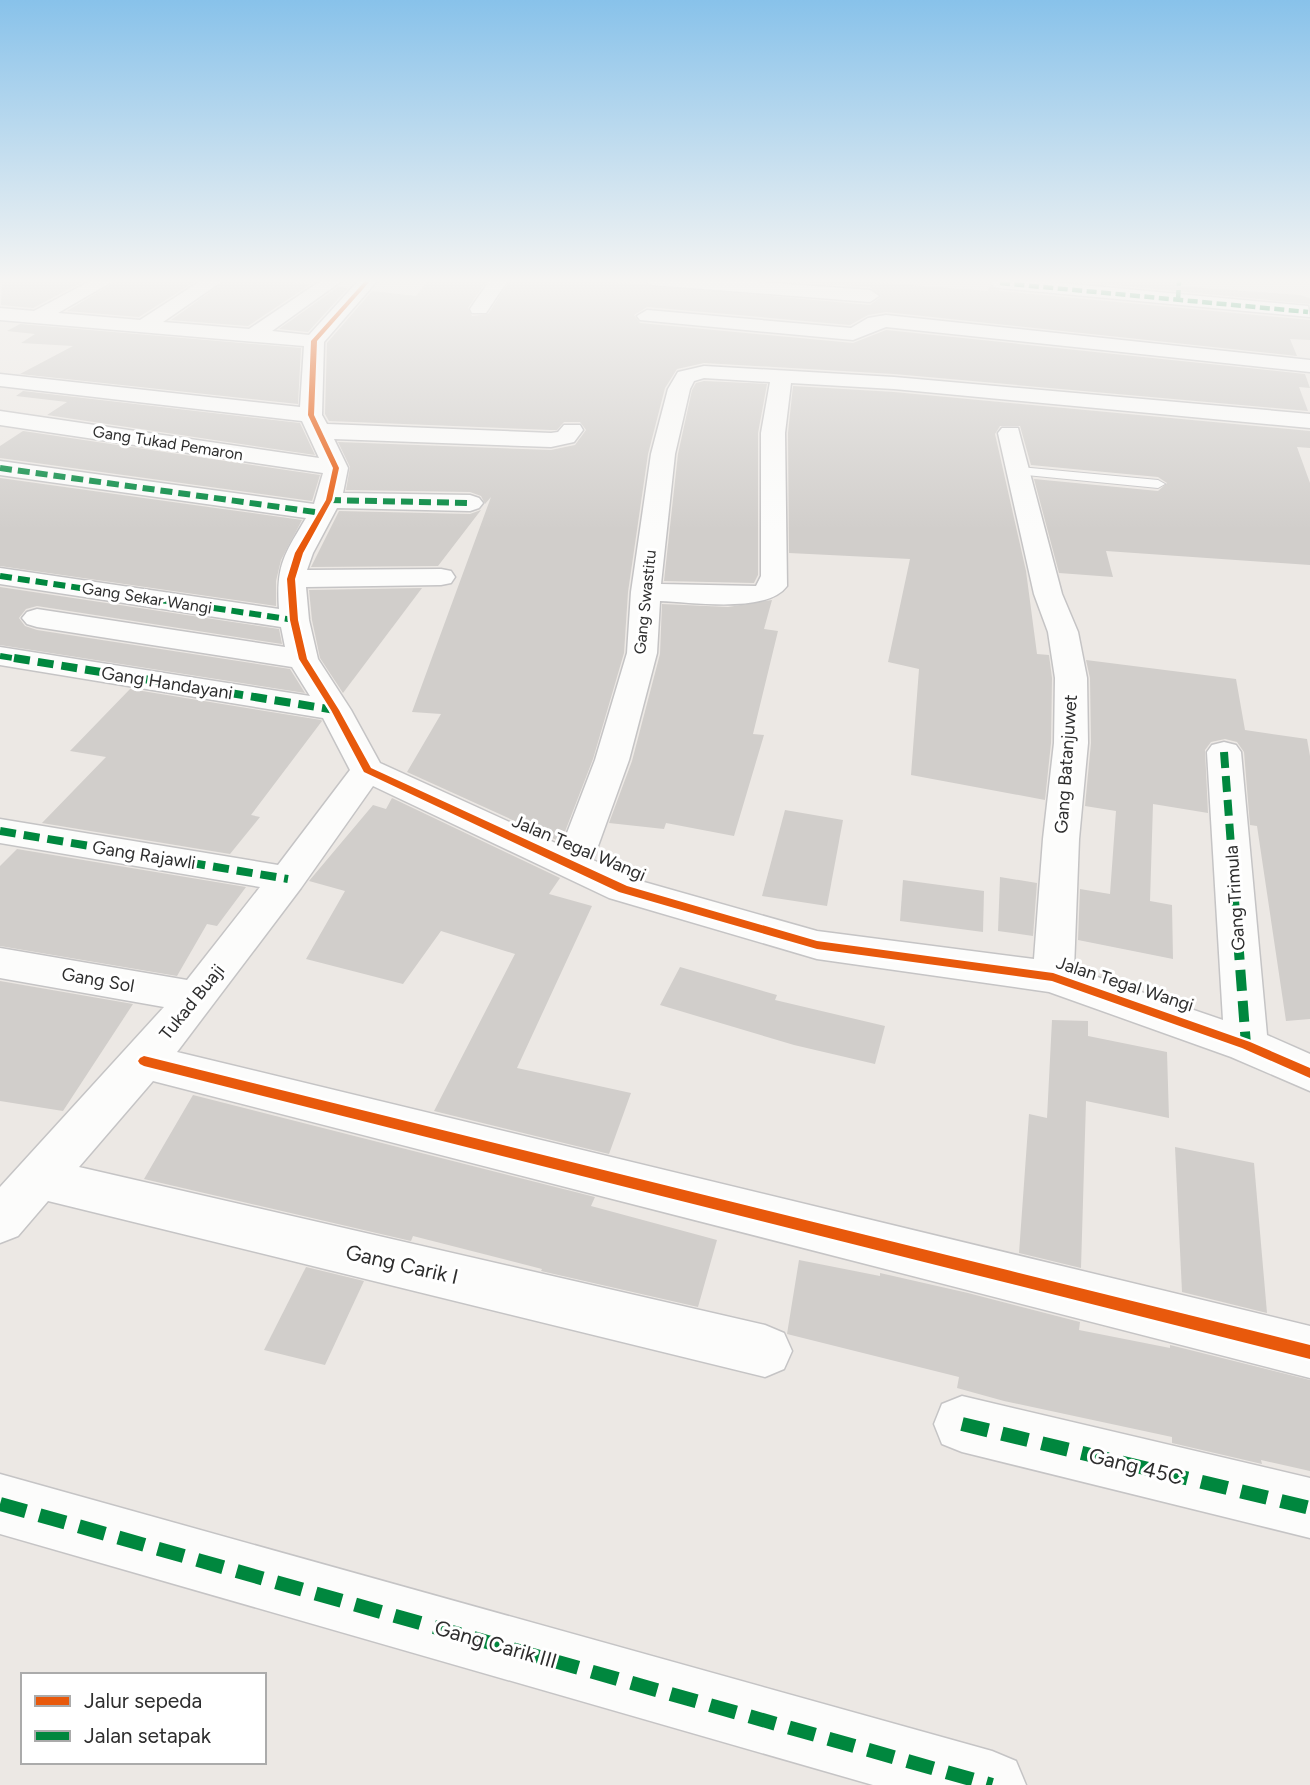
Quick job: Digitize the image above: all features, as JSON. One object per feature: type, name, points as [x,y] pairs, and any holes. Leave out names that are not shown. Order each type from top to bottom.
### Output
[{"type":"street","points":[[314,363],[314,423],[329,494],[299,552],[291,579],[294,621],[303,659],[335,710],[367,770]]},
{"type":"street","points":[[1285,363],[1310,366]]},
{"type":"street","name":"Gang Swastitu","points":[[572,867],[612,760],[642,653],[645,592],[663,454],[679,389],[688,374],[704,372],[781,377]]},
{"type":"street","points":[[645,592],[750,595],[764,593],[773,586],[773,433],[781,377],[894,383],[1310,421]]},
{"type":"street","points":[[0,380],[314,423],[551,440],[566,437],[572,430]]},
{"type":"street","name":"Gang Tukad Pemaron","points":[[0,418],[329,494]]},
{"type":"street","name":"Gang Batanjuwet","points":[[1010,433],[1048,594],[1063,632],[1071,678],[1071,743],[1061,839],[1053,977]]},
{"type":"street","points":[[0,468],[470,503]]},
{"type":"street","name":"Gang Sekar Wangi","points":[[0,576],[294,621]]},
{"type":"street","points":[[291,579],[441,577]]},
{"type":"street","points":[[37,618],[303,659]]},
{"type":"street","name":"Gang Handayani","points":[[0,656],[335,710]]},
{"type":"street","name":"Gang Trimula","points":[[1224,752],[1246,1045]]},
{"type":"street","name":"Jalan Tegal Wangi","points":[[367,770],[622,889],[817,945],[1053,977],[1246,1045],[1310,1073]]},
{"type":"street","name":"Tukad Buaji","points":[[0,1221],[144,1061],[197,997],[288,879],[367,770]]},
{"type":"street","name":"Gang Rajawli","points":[[0,831],[288,879]]},
{"type":"street","name":"Gang Sol","points":[[0,963],[197,997]]},
{"type":"street","points":[[144,1061],[1310,1352]]},
{"type":"street","name":"Gang Carik I","points":[[38,1178],[765,1351]]},
{"type":"street","name":"Gang 45C","points":[[962,1424],[1310,1508]]},
{"type":"street","name":"Gang Carik III","points":[[0,1504],[992,1785]]},
{"type":"lane","points":[[1020,471],[1158,484]]},
{"type":"building","points":[[40,363],[300,363],[298,404],[20,374]]},
{"type":"building","points":[[326,363],[703,363],[677,369],[665,388],[648,454],[628,592],[624,653],[593,759],[561,842],[407,772],[441,714],[412,712],[491,497],[485,504],[481,496],[470,492],[346,490],[350,467],[338,442],[551,450],[575,445],[586,430],[580,422],[564,422],[557,430],[551,430],[329,421],[325,414]]},
{"type":"building","points":[[709,363],[1203,363],[1305,374],[1310,388],[1299,387],[1308,411],[894,374]]},
{"type":"building","points":[[704,381],[767,384],[758,433],[758,575],[754,583],[664,581],[678,454],[692,390],[696,383]]},
{"type":"building","points":[[793,386],[894,392],[1310,431],[1310,448],[1297,447],[1310,483],[1310,565],[1106,551],[1113,577],[1059,573],[1034,479],[1158,491],[1167,483],[1158,477],[1031,465],[1020,426],[1000,426],[995,434],[1026,571],[1037,654],[1049,655],[1052,678],[1051,743],[1045,800],[911,775],[919,669],[888,662],[910,559],[789,553],[788,433]]},
{"type":"building","points":[[23,391],[300,423],[315,455],[47,415],[67,402],[16,396]]},
{"type":"building","points":[[23,431],[320,475],[312,501],[0,458],[0,446]]},
{"type":"building","points":[[0,478],[302,520],[281,560],[276,581],[276,606],[0,566]]},
{"type":"building","points":[[481,510],[438,566],[311,567],[339,511],[470,514]]},
{"type":"building","points":[[0,587],[279,629],[282,644],[37,606],[26,609],[19,618],[25,626],[37,630],[290,669],[305,693],[0,645]]},
{"type":"building","points":[[422,588],[343,693],[320,658],[309,590]]},
{"type":"building","points":[[772,600],[764,629],[778,631],[753,734],[764,735],[734,836],[666,823],[664,829],[609,823],[632,761],[660,654],[662,604],[728,607]]},
{"type":"building","points":[[1086,660],[1236,679],[1245,730],[1307,739],[1310,756],[1310,1019],[1286,1021],[1257,826],[1250,825],[1244,752],[1237,742],[1225,739],[1211,742],[1205,750],[1208,813],[1153,804],[1150,901],[1172,905],[1173,959],[1078,940],[1080,889],[1110,894],[1116,811],[1085,806],[1091,743],[1090,678]]},
{"type":"building","points":[[130,689],[322,721],[251,815],[260,817],[230,854],[42,823],[106,757],[70,751]]},
{"type":"building","points":[[392,798],[560,878],[549,894],[592,906],[517,1068],[631,1093],[609,1154],[434,1111],[515,954],[441,931],[403,984],[306,959],[345,891],[309,881],[373,805],[386,809]]},
{"type":"building","points":[[785,810],[843,820],[827,906],[762,896]]},
{"type":"building","points":[[17,849],[246,887],[217,926],[207,924],[177,976],[0,946],[0,866]]},
{"type":"building","points":[[1000,877],[1037,883],[1033,936],[998,931]]},
{"type":"building","points":[[903,880],[984,891],[983,932],[900,921]]},
{"type":"building","points":[[680,967],[777,995],[775,1000],[885,1026],[875,1064],[794,1045],[660,1005]]},
{"type":"building","points":[[0,981],[133,1004],[63,1111],[0,1101]]},
{"type":"building","points":[[1052,1020],[1088,1021],[1088,1036],[1167,1052],[1169,1118],[1086,1101],[1081,1268],[1019,1253],[1029,1114],[1047,1118]]},
{"type":"building","points":[[193,1095],[595,1197],[591,1206],[717,1240],[698,1307],[541,1271],[542,1269],[413,1236],[411,1241],[144,1179]]},
{"type":"building","points":[[1175,1147],[1254,1163],[1267,1313],[1182,1292]]},
{"type":"building","points":[[799,1260],[880,1276],[880,1273],[968,1293],[1080,1322],[1079,1330],[1170,1348],[1170,1345],[1310,1380],[1310,1471],[1261,1460],[1262,1464],[1172,1443],[1172,1437],[1004,1401],[957,1388],[959,1377],[787,1334]]},
{"type":"building","points":[[306,1267],[364,1281],[325,1365],[264,1350]]},
{"type":"marked path","points":[[0,468],[322,513]]},
{"type":"marked path","points":[[329,500],[470,503]]},
{"type":"marked path","points":[[0,576],[294,620]]},
{"type":"marked path","points":[[0,656],[335,710]]},
{"type":"marked path","points":[[1224,752],[1246,1045]]},
{"type":"marked path","points":[[0,831],[288,879]]},
{"type":"marked path","points":[[962,1424],[1310,1508]]},
{"type":"marked path","points":[[0,1504],[992,1785]]},
{"type":"cycle path","points":[[313,363],[311,415],[336,468],[329,500],[299,553],[291,579],[294,620],[303,659],[335,710],[367,770],[623,889],[817,945],[1053,977],[1246,1045],[1310,1073]]},
{"type":"cycle path","points":[[144,1061],[1310,1352]]}]
